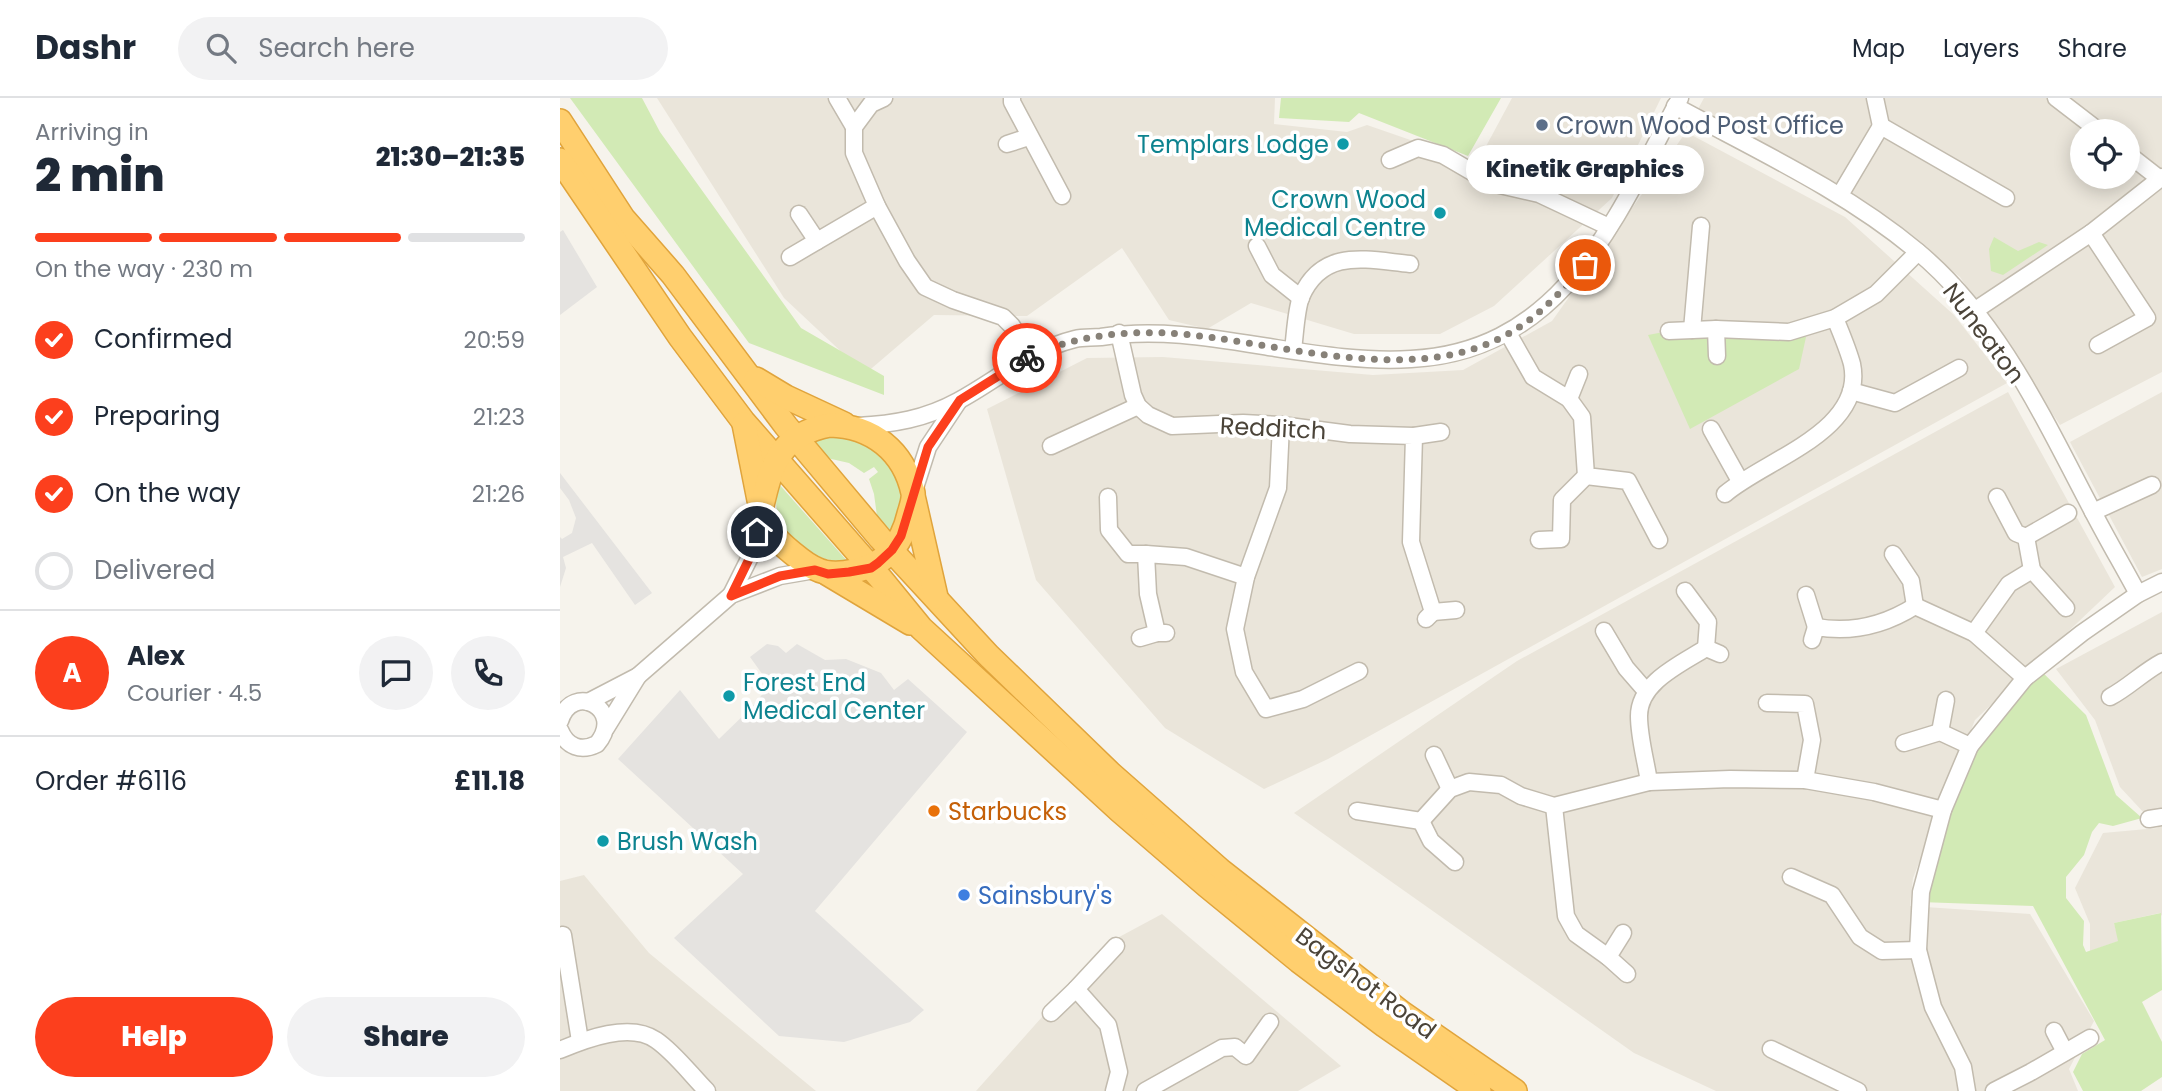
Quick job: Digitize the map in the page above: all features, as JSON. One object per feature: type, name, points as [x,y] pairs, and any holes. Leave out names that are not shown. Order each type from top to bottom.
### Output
[{"type":"highway","points":[[560,121],[623,218],[673,275],[796,439],[937,599],[1049,716],[1120,783],[1213,878]]},
{"type":"highway","points":[[560,160],[680,337],[743,421],[921,628],[1120,811],[1213,878]]},
{"type":"highway","points":[[747,374],[786,397],[878,438],[894,453],[901,463],[913,496],[937,599]]},
{"type":"highway","points":[[743,421],[761,512],[774,537],[782,546],[822,572],[921,628]]},
{"type":"highway","points":[[761,512],[775,459],[796,439],[813,428],[848,426]]},
{"type":"highway","points":[[822,572],[871,568],[892,550],[907,523],[913,496]]},
{"type":"highway","name":"Bagshot Road","points":[[1213,878],[1342,993],[1479,1091]]},
{"type":"highway","name":"Bagshot Road","points":[[1213,878],[1515,1091]]},
{"type":"street","points":[[837,98],[854,127],[853,153],[877,206],[907,261],[925,287],[1003,317],[1013,326],[1031,356]]},
{"type":"street","points":[[854,127],[871,104],[884,98]]},
{"type":"street","points":[[1012,98],[1029,136],[1062,196]]},
{"type":"street","points":[[1840,195],[1881,126],[1875,98]]},
{"type":"street","points":[[2056,98],[2083,119]]},
{"type":"street","points":[[848,426],[908,421],[960,400],[1009,367],[1031,356],[1075,339],[1119,333],[1167,333],[1351,357],[1411,359],[1459,352],[1483,345],[1527,321],[1554,299],[1585,265],[1678,102]]},
{"type":"street","name":"Nuneaton","points":[[1678,102],[1840,195],[1918,252],[1975,311],[2042,414],[2138,594]]},
{"type":"street","points":[[1881,126],[2006,198]]},
{"type":"street","points":[[1006,144],[1029,136]]},
{"type":"street","points":[[1390,160],[1418,148],[1430,151],[1443,155],[1491,183],[1539,194],[1609,227]]},
{"type":"street","points":[[1975,311],[2091,233],[2161,178],[2140,163]]},
{"type":"street","points":[[790,257],[877,206]]},
{"type":"street","points":[[799,214],[817,241]]},
{"type":"street","points":[[2091,233],[2147,318],[2098,345]]},
{"type":"street","points":[[1692,330],[1704,236]]},
{"type":"street","points":[[1258,247],[1272,275],[1301,298]]},
{"type":"street","points":[[1669,331],[1716,329],[1788,332],[1835,318],[1876,294],[1918,252]]},
{"type":"street","points":[[1293,350],[1301,298],[1320,270],[1349,258],[1409,264]]},
{"type":"street","points":[[1725,494],[1740,481],[1814,438],[1841,414],[1851,391],[1852,366],[1835,318]]},
{"type":"street","points":[[1716,329],[1717,356]]},
{"type":"street","points":[[1051,446],[1138,406],[1119,333]]},
{"type":"street","points":[[1508,333],[1533,377],[1569,399],[1582,417],[1586,476],[1562,500],[1561,539],[1539,540]]},
{"type":"street","points":[[1851,391],[1895,403],[1959,368]]},
{"type":"street","points":[[1569,399],[1579,374]]},
{"type":"street","points":[[913,496],[928,447],[960,400]]},
{"type":"street","name":"Redditch","points":[[1138,406],[1148,415],[1172,426],[1243,423],[1350,434],[1414,436],[1441,432]]},
{"type":"street","points":[[1281,425],[1278,488],[1246,577],[1234,629],[1244,672],[1266,709],[1303,699],[1359,671]]},
{"type":"street","points":[[1711,429],[1740,481]]},
{"type":"street","points":[[1414,436],[1410,542],[1429,616],[1456,610]]},
{"type":"street","points":[[1586,476],[1628,481],[1659,540]]},
{"type":"street","points":[[2093,512],[2152,485]]},
{"type":"street","points":[[1108,497],[1109,530],[1128,554],[1186,556],[1246,577]]},
{"type":"street","points":[[1997,497],[2016,533],[2025,537]]},
{"type":"street","points":[[731,596],[753,551],[761,512]]},
{"type":"street","points":[[2025,537],[2068,513]]},
{"type":"street","points":[[2025,537],[2032,570],[2066,608]]},
{"type":"street","points":[[1140,638],[1161,633],[1148,594],[1146,554]]},
{"type":"street","points":[[1893,554],[1911,581],[1915,606]]},
{"type":"street","points":[[1974,633],[2009,584],[2032,570]]},
{"type":"street","points":[[561,715],[575,703],[588,702],[638,676],[731,596],[780,576],[822,572]]},
{"type":"street","points":[[1967,1091],[1963,1066],[1933,1007],[1918,950],[1921,892],[1943,810],[1970,746],[2025,678],[2082,633],[2138,594],[2162,582]]},
{"type":"street","points":[[1649,782],[1638,715],[1647,691],[1663,675],[1713,651],[1707,622],[1685,591]]},
{"type":"street","points":[[1805,595],[1814,633],[1857,629],[1906,612],[1915,606]]},
{"type":"street","points":[[1915,606],[1974,633],[2025,678]]},
{"type":"street","points":[[1604,631],[1626,668],[1647,691]]},
{"type":"street","points":[[2110,696],[2127,688],[2162,662]]},
{"type":"street","points":[[561,737],[576,747],[590,747],[604,736],[606,728],[638,676]]},
{"type":"street","points":[[1940,732],[1946,700]]},
{"type":"street","points":[[588,702],[602,711],[606,728]]},
{"type":"street","points":[[1767,703],[1805,704],[1812,740],[1805,780]]},
{"type":"street","points":[[1904,743],[1940,732],[1970,746]]},
{"type":"street","points":[[1434,755],[1450,789]]},
{"type":"street","points":[[1421,821],[1450,789],[1469,782],[1501,785],[1521,796],[1553,806],[1649,782],[1805,780],[1874,792],[1943,810]]},
{"type":"street","points":[[1553,806],[1566,916],[1576,934],[1627,974]]},
{"type":"street","points":[[1357,811],[1421,821]]},
{"type":"street","points":[[1421,821],[1431,841],[1455,862]]},
{"type":"street","points":[[1791,877],[1832,895],[1860,937],[1882,951],[1918,950]]},
{"type":"street","points":[[1608,957],[1623,933]]},
{"type":"street","points":[[563,935],[563,955],[580,1041]]},
{"type":"street","points":[[1051,1013],[1116,946]]},
{"type":"street","points":[[1076,989],[1108,1025],[1119,1072],[1114,1091]]},
{"type":"street","points":[[1145,1091],[1222,1048],[1235,1047],[1246,1056],[1270,1022]]},
{"type":"street","points":[[2054,1031],[2065,1052]]},
{"type":"street","points":[[560,1050],[580,1041],[627,1032],[643,1034],[657,1041],[707,1091]]},
{"type":"street","points":[[1994,1091],[2090,1038]]},
{"type":"street","points":[[1771,1049],[1858,1091]]},
{"type":"shaded area","points":[[657,98],[1275,98],[1274,124],[1347,132],[1367,125],[1477,163],[1512,98],[1661,98],[1612,198],[1494,306],[1440,334],[1354,334],[1251,303],[1207,329],[1169,320],[1122,248],[1027,316],[934,315],[865,374],[784,298]]},
{"type":"shaded area","points":[[1704,98],[2162,98],[2162,372],[2060,425],[1960,277],[1862,201],[1698,109]]},
{"type":"shaded area","points":[[1686,132],[1845,217],[1954,315],[2007,383],[1328,759],[1264,789],[1165,728],[1036,580],[987,409],[1087,358],[1163,357],[1373,375],[1463,370],[1552,321]]},
{"type":"shaded area","points":[[563,230],[597,287],[560,315],[560,232]]},
{"type":"shaded area","points":[[2008,392],[2115,587],[1975,720],[1913,878],[1910,906],[2030,914],[2094,1021],[2069,1069],[2078,1091],[1716,1091],[1634,1053],[1294,813],[1517,661]]},
{"type":"shaded area","points":[[2162,392],[2162,569],[2142,577],[2070,442]]},
{"type":"shaded area","points":[[560,473],[652,593],[635,605],[592,543],[563,557],[566,568],[560,587],[560,537],[562,539],[572,533],[576,518],[569,500],[560,488]]},
{"type":"shaded area","points":[[2162,612],[2162,916],[2160,913],[2114,923],[2119,941],[2090,951],[2090,924],[2075,888],[2103,833],[2158,828],[2120,787],[2095,720],[2056,669]]},
{"type":"shaded area","points":[[767,644],[778,646],[786,653],[797,644],[825,660],[846,659],[881,673],[894,690],[908,679],[967,732],[815,911],[924,1010],[910,1022],[844,1042],[779,1036],[674,938],[743,874],[618,759],[680,690],[719,739],[770,685],[750,657]]},
{"type":"shaded area","points":[[584,875],[649,953],[816,1091],[560,1091],[560,881]]},
{"type":"shaded area","points":[[1162,914],[1341,1066],[1298,1091],[976,1091],[1108,943]]},
{"type":"green space","points":[[570,98],[642,98],[660,132],[801,328],[884,376],[884,395],[749,343]]},
{"type":"green space","points":[[1281,98],[1501,98],[1468,156],[1359,113],[1349,122],[1279,118]]},
{"type":"green space","points":[[1994,237],[2018,251],[2039,242],[2048,245],[2003,275],[1991,271],[1989,249]]},
{"type":"green space","points":[[1669,331],[1789,332],[1806,337],[1799,369],[1690,429],[1648,335]]},
{"type":"green space","points":[[828,436],[866,443],[880,452],[891,464],[901,495],[893,533],[877,516],[869,479],[878,472],[874,467],[864,473],[849,463],[827,458],[814,441]]},
{"type":"green space","points":[[778,483],[848,562],[814,555],[794,542],[786,533],[776,508]]},
{"type":"green space","points":[[2037,667],[2086,715],[2116,795],[2142,818],[2113,826],[2099,823],[2092,832],[2084,855],[2066,877],[2066,898],[2084,921],[2083,945],[2086,952],[2118,941],[2114,923],[2161,913],[2162,990],[2142,1002],[2162,1042],[2162,1077],[2141,1091],[2083,1091],[2073,1072],[2082,1054],[2105,1040],[2033,906],[1920,902],[1970,746]]},
{"type":"way so far","points":[[1027,358],[1075,339],[1119,333],[1167,333],[1351,357],[1411,359],[1459,352],[1483,345],[1527,321],[1554,299],[1585,265]]},
{"type":"place","name":"Crown Wood Post Office","points":[[1542,125]]},
{"type":"place","name":"Templars Lodge","points":[[1343,144]]},
{"type":"place","name":"Crown Wood Medical Centre","points":[[1440,213]]},
{"type":"place","name":"Kinetik Graphics","points":[[1585,265]]},
{"type":"place","name":"Forest End Medical Center","points":[[729,696]]},
{"type":"place","name":"Starbucks","points":[[934,811]]},
{"type":"place","name":"Brush Wash","points":[[603,841]]},
{"type":"place","name":"Sainsbury's","points":[[964,895]]},
{"type":"route","points":[[757,532],[753,551],[731,596],[780,576],[815,570],[828,574],[871,568],[892,550],[901,536],[928,447],[960,400],[1027,358]]}]
